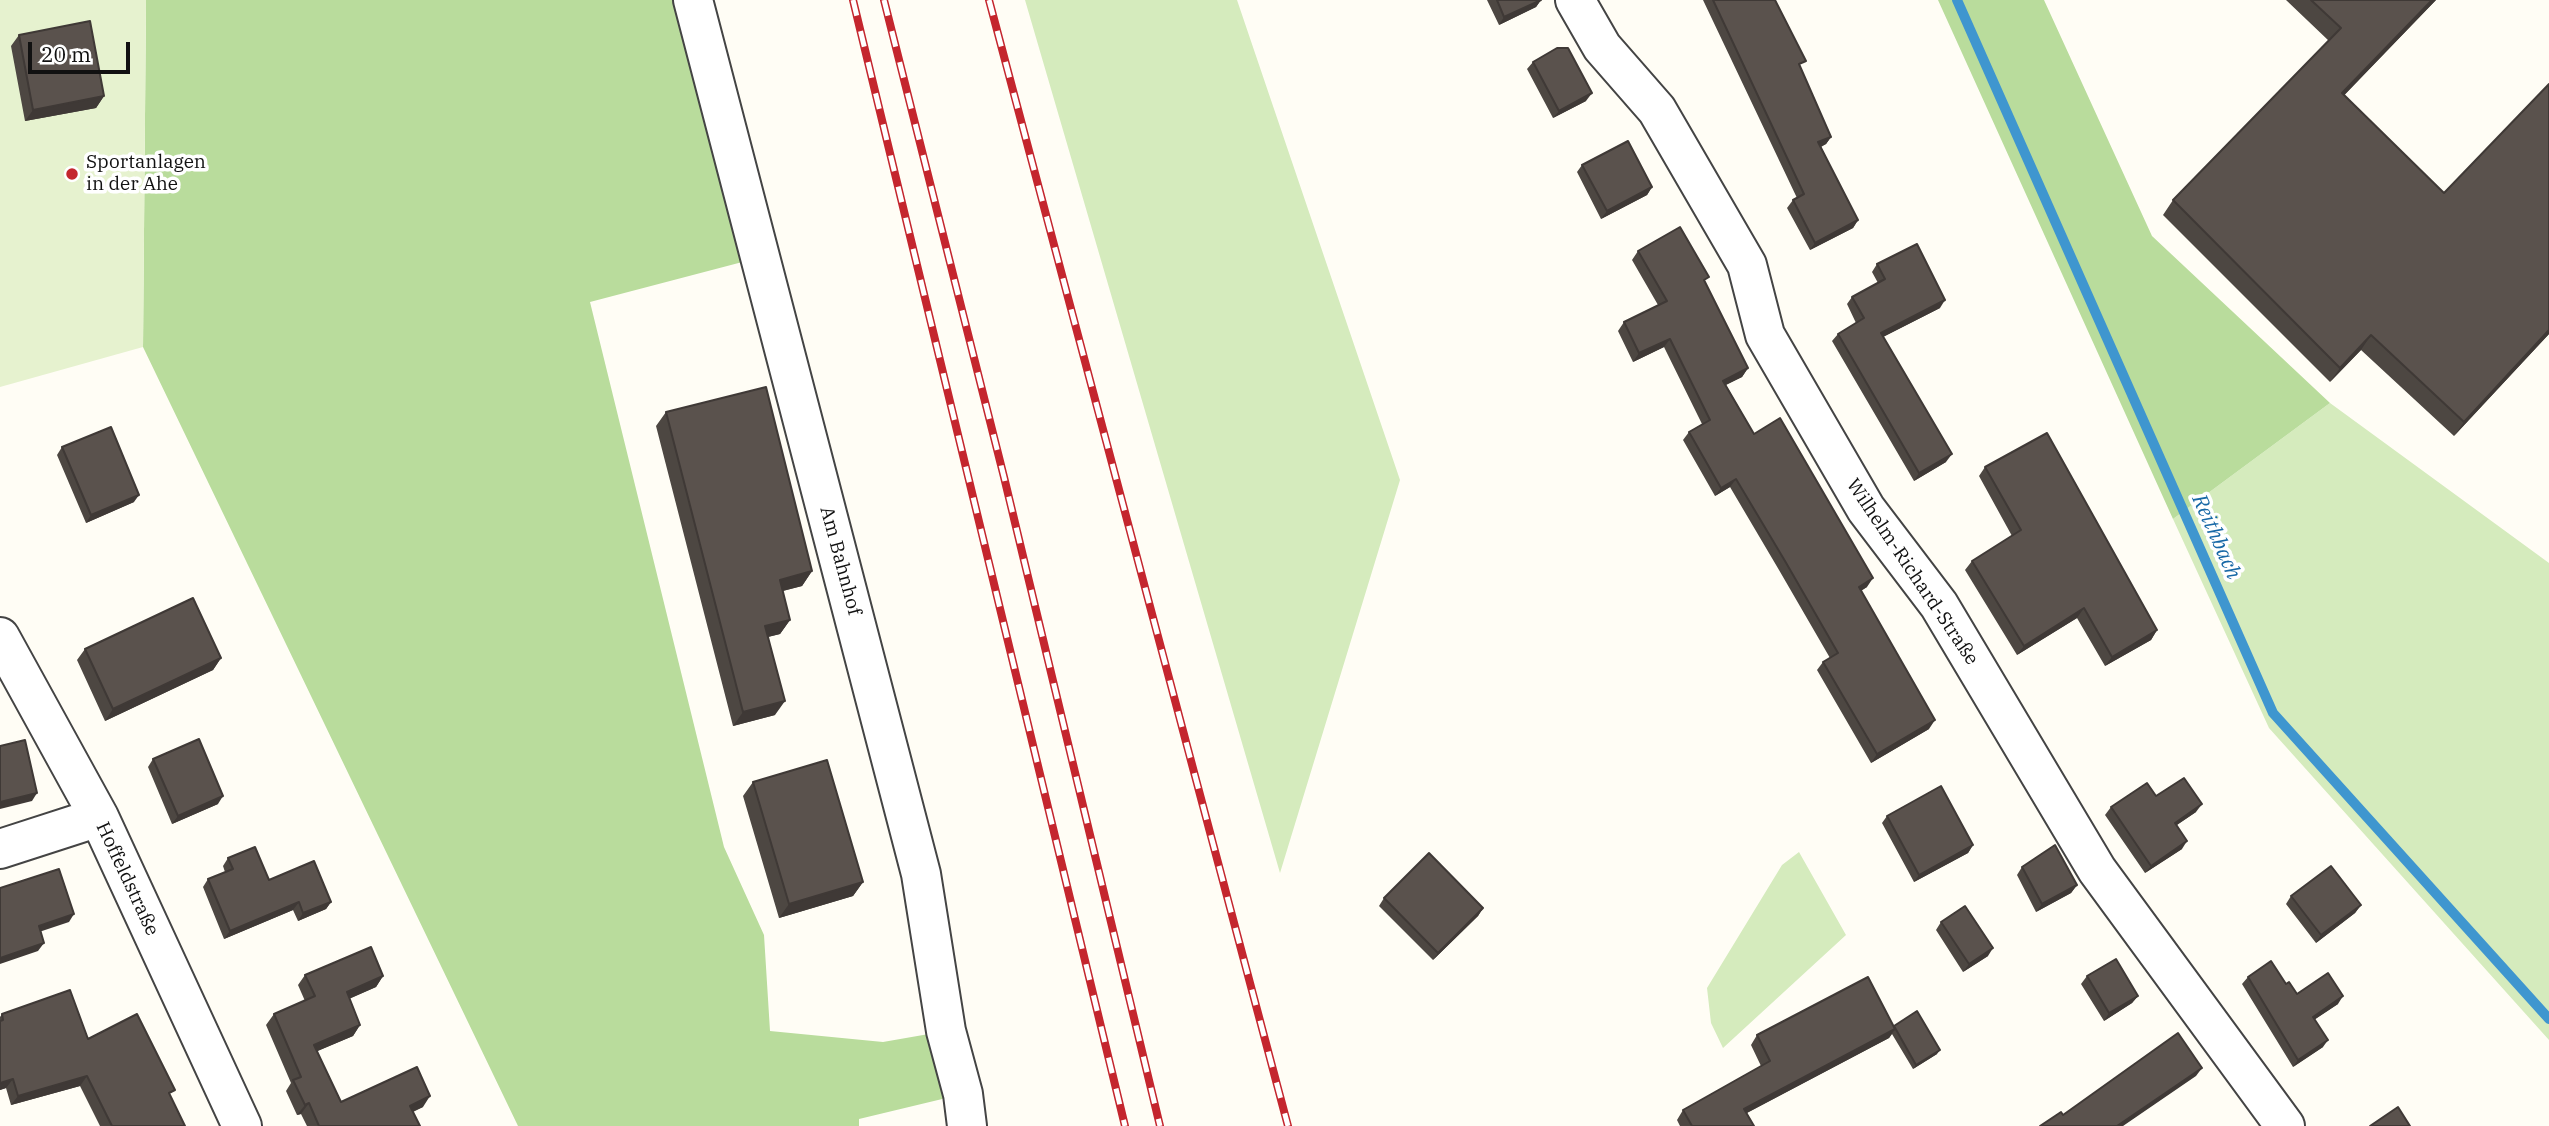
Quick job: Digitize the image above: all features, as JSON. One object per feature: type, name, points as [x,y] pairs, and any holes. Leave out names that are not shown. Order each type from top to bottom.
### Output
[{"type":"street","name":"Am Bahnhof","points":[[693,0],[921,874],[946,1031],[967,1126]]},
{"type":"street","name":"Wilhelm-Richard-Straße","points":[[1575,0],[1602,47],[1657,110],[1747,265],[1765,335],[1866,509],[1939,605],[2097,870],[2285,1126]]},
{"type":"street","name":"Hoffeldstraße","points":[[0,637],[99,817],[242,1126]]},
{"type":"street","points":[[0,849],[99,817]]},
{"type":"green space","name":"Sportanlagen in der Ahe","points":[[0,0],[146,0],[143,347],[0,387]]},
{"type":"green space","points":[[146,0],[674,0],[684,9],[750,260],[590,302],[724,847],[764,935],[770,1031],[883,1042],[946,1031],[963,1094],[859,1119],[859,1126],[518,1126],[143,347]]},
{"type":"green space","points":[[1025,0],[1237,0],[1400,480],[1280,873]]},
{"type":"green space","points":[[1938,0],[2044,0],[2152,236],[2330,403],[2173,519]]},
{"type":"green space","points":[[2330,403],[2549,563],[2549,1040],[2269,728],[2173,519]]},
{"type":"green space","points":[[1799,852],[1846,935],[1723,1048],[1711,1023],[1707,988],[1782,865]]},
{"type":"building","points":[[1497,0],[1541,0],[1504,17]]},
{"type":"building","points":[[1713,0],[1775,0],[1806,61],[1799,64],[1831,137],[1818,142],[1858,220],[1815,243],[1793,200],[1804,194]]},
{"type":"building","points":[[2311,0],[2432,0],[2342,93],[2444,193],[2549,84],[2549,330],[2464,422],[2371,335],[2340,368],[2173,200],[2341,28]]},
{"type":"building","points":[[90,21],[104,96],[33,110],[19,35]]},
{"type":"building","points":[[1557,48],[1568,48],[1592,93],[1559,111],[1533,62]]},
{"type":"building","points":[[1628,141],[1652,187],[1607,211],[1582,165]]},
{"type":"building","points":[[1680,227],[1709,277],[1704,280],[1748,368],[1723,381],[1754,434],[1780,418],[1873,578],[1859,587],[1935,720],[1877,754],[1823,662],[1838,653],[1785,561],[1736,479],[1721,488],[1689,432],[1710,420],[1670,339],[1639,353],[1624,322],[1667,301],[1638,251]]},
{"type":"building","points":[[1917,244],[1945,300],[1881,333],[1952,454],[1919,473],[1838,334],[1864,318],[1852,297],[1885,279],[1877,264]]},
{"type":"building","points":[[766,387],[812,571],[780,580],[790,620],[765,626],[785,701],[743,712],[666,412]]},
{"type":"building","points":[[111,427],[139,495],[91,515],[62,447]]},
{"type":"building","points":[[2047,433],[2157,630],[2112,657],[2084,608],[2024,646],[1972,561],[2021,530],[1985,467]]},
{"type":"building","points":[[193,598],[221,658],[113,709],[85,649]]},
{"type":"building","points":[[199,739],[223,796],[178,816],[153,759]]},
{"type":"building","points":[[25,740],[37,793],[0,802],[0,746]]},
{"type":"building","points":[[827,760],[863,882],[789,904],[753,782]]},
{"type":"building","points":[[2184,778],[2202,804],[2175,823],[2187,841],[2151,866],[2111,807],[2147,783],[2156,796]]},
{"type":"building","points":[[1941,786],[1973,845],[1919,875],[1887,816]]},
{"type":"building","points":[[2055,845],[2077,885],[2042,904],[2022,867]]},
{"type":"building","points":[[255,847],[269,880],[314,861],[331,902],[303,913],[299,902],[230,931],[208,879],[233,869],[228,858]]},
{"type":"building","points":[[1429,853],[1483,908],[1438,953],[1384,898]]},
{"type":"building","points":[[2331,866],[2361,905],[2321,935],[2291,896]]},
{"type":"building","points":[[59,869],[74,914],[39,926],[44,943],[0,958],[0,888]]},
{"type":"building","points":[[1965,906],[1993,948],[1969,964],[1941,922]]},
{"type":"building","points":[[371,947],[383,976],[347,992],[360,1025],[314,1045],[341,1102],[417,1067],[430,1096],[410,1106],[420,1126],[319,1126],[309,1103],[305,1105],[293,1080],[301,1077],[274,1014],[315,996],[305,975]]},
{"type":"building","points":[[2116,959],[2138,996],[2109,1013],[2087,976]]},
{"type":"building","points":[[2271,961],[2286,984],[2289,982],[2297,994],[2328,973],[2343,996],[2313,1017],[2328,1040],[2298,1060],[2248,977]]},
{"type":"building","points":[[1868,977],[1895,1029],[1744,1109],[1754,1126],[1692,1126],[1683,1110],[1770,1061],[1757,1035]]},
{"type":"building","points":[[70,990],[88,1039],[137,1014],[175,1090],[169,1093],[185,1126],[112,1126],[87,1076],[18,1096],[13,1079],[0,1083],[2,1014]]},
{"type":"building","points":[[1917,1011],[1940,1050],[1916,1065],[1894,1026]]},
{"type":"building","points":[[2178,1033],[2202,1068],[2117,1126],[2040,1126],[2061,1112],[2063,1115]]},
{"type":"building","points":[[2398,1107],[2410,1126],[2370,1126]]},
{"type":"waterway","name":"Reithbach","points":[[1957,0],[2273,713],[2549,1019]]},
{"type":"railway","points":[[853,0],[1125,1126]]},
{"type":"railway","points":[[884,0],[1004,477],[1160,1126]]},
{"type":"railway","points":[[989,0],[1288,1126]]},
{"type":"place","name":"Sportanlagen in der Ahe","points":[[72,174]]}]
